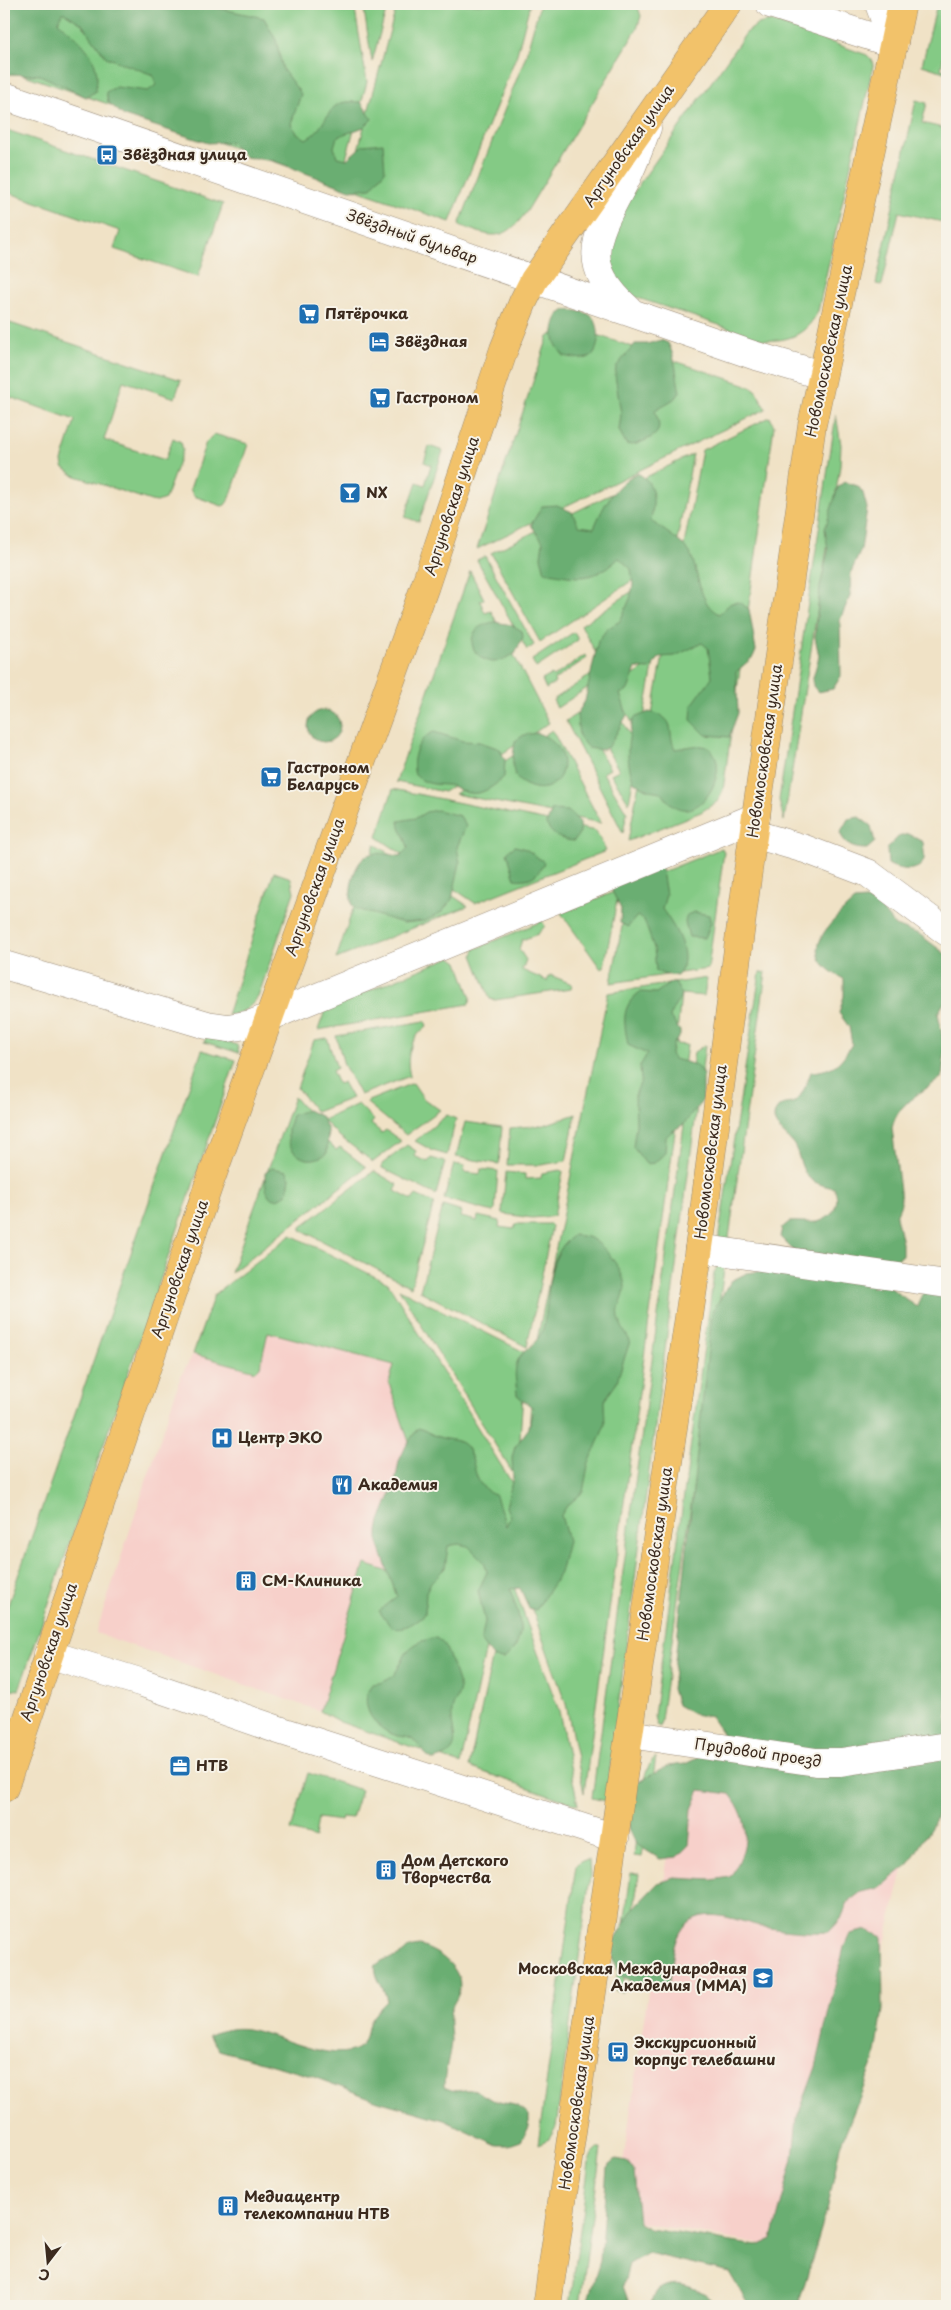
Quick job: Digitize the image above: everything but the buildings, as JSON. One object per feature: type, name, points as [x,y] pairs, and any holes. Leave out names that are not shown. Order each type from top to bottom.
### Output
[{"type":"main road","name":"Аргуновская улица","points":[[4,1788],[11,1738],[48,1654],[267,1018],[426,586],[504,349],[534,280],[728,4]]},
{"type":"main road","name":"Новомосковская улица","points":[[547,2306],[699,1248],[755,825],[812,425],[821,375],[842,289],[902,4]]},
{"type":"street","points":[[770,4],[894,44]]},
{"type":"street","points":[[879,4],[894,44]]},
{"type":"street","name":"Звёздный бульвар","points":[[4,96],[753,355],[821,375]]},
{"type":"street","points":[[632,312],[615,297],[598,272],[597,240],[629,174],[655,109]]},
{"type":"street","points":[[4,965],[207,1025],[228,1028],[252,1024],[755,825],[805,849],[868,873],[947,932]]},
{"type":"street","points":[[699,1248],[947,1284]]},
{"type":"street","points":[[48,1654],[143,1683],[279,1730],[615,1838]]},
{"type":"street","name":"Прудовой проезд","points":[[629,1734],[816,1762],[841,1762],[947,1746]]},
{"type":"shaded area","points":[[268,1332],[394,1365],[389,1383],[413,1454],[389,1572],[365,1565],[320,1711],[96,1633],[181,1376],[193,1354],[256,1371],[260,1367]]},
{"type":"shaded area","name":"Московская Международная Академия (ММА)","points":[[680,1773],[926,1778],[808,2253],[615,2218]]},
{"type":"green space","points":[[4,4],[199,4],[264,18],[276,40],[283,70],[301,94],[291,124],[297,133],[306,139],[317,130],[336,106],[346,102],[361,102],[372,119],[364,127],[337,137],[334,147],[337,157],[347,159],[363,145],[383,143],[385,171],[371,188],[350,190],[274,161],[245,157],[230,142],[208,143],[124,116],[108,102],[106,92],[116,87],[148,91],[156,85],[153,75],[106,57],[82,24],[63,12],[58,22],[75,36],[93,60],[97,80],[95,92],[86,97],[40,75],[4,74]]},
{"type":"green space","points":[[19,4],[354,4],[367,82],[339,184],[4,68]]},
{"type":"green space","points":[[363,4],[388,4],[372,62]]},
{"type":"green space","points":[[397,4],[530,4],[517,54],[450,222],[348,187]]},
{"type":"green space","points":[[540,4],[637,4],[641,16],[637,29],[527,211],[511,229],[497,235],[489,235],[459,225],[525,58]]},
{"type":"green space","points":[[937,4],[947,4],[947,38],[941,69],[947,70],[947,73],[922,65]]},
{"type":"green space","points":[[771,21],[867,55],[872,60],[873,66],[818,311],[814,319],[803,331],[781,340],[764,340],[638,298],[620,290],[603,240],[609,227],[746,33],[758,24]]},
{"type":"green space","points":[[916,100],[927,103],[922,123],[947,129],[947,223],[899,212],[882,285],[876,284]]},
{"type":"green space","points":[[7,130],[223,204],[198,277],[114,249],[120,231],[4,191],[4,139]]},
{"type":"green space","points":[[565,310],[585,312],[594,319],[598,328],[598,341],[595,352],[591,356],[582,359],[564,356],[557,346],[554,337],[555,327],[558,315]]},
{"type":"green space","points":[[4,321],[181,380],[175,398],[123,381],[104,440],[165,460],[173,438],[181,442],[183,450],[165,499],[157,502],[151,501],[73,475],[63,467],[62,461],[75,420],[4,395]]},
{"type":"green space","points":[[576,328],[744,384],[755,389],[766,409],[477,549],[548,337],[559,330]]},
{"type":"green space","points":[[661,340],[668,343],[671,349],[680,392],[676,398],[655,410],[659,425],[654,435],[637,444],[626,444],[619,430],[621,414],[615,375],[616,367],[635,344],[647,344]]},
{"type":"green space","points":[[836,414],[841,445],[840,466],[784,821],[779,800]]},
{"type":"green space","points":[[770,417],[774,426],[723,790],[718,801],[701,812],[628,841],[702,450]]},
{"type":"green space","points":[[214,434],[248,444],[230,498],[222,506],[194,496],[190,489],[206,442]]},
{"type":"green space","points":[[429,446],[443,451],[419,522],[405,517],[417,482],[425,485],[431,465],[424,462]]},
{"type":"green space","points":[[693,454],[675,552],[540,642],[491,553]]},
{"type":"green space","points":[[637,473],[648,482],[653,493],[651,521],[678,541],[690,553],[707,603],[719,614],[731,603],[739,602],[749,609],[756,650],[753,657],[736,672],[738,713],[729,737],[706,735],[691,720],[692,705],[712,677],[708,648],[702,643],[675,656],[660,657],[650,669],[636,668],[628,690],[620,694],[627,715],[609,746],[603,750],[588,748],[579,737],[577,714],[585,701],[598,641],[607,629],[620,621],[630,599],[633,585],[631,569],[619,558],[601,572],[584,577],[545,572],[541,557],[543,542],[531,525],[542,506],[557,505],[572,512],[579,526],[594,528],[601,512],[616,489]]},
{"type":"green space","points":[[844,482],[858,486],[863,493],[867,508],[861,550],[851,572],[850,596],[840,620],[841,676],[833,689],[818,692],[813,686],[813,678],[819,656],[815,637],[820,587],[828,551],[825,529],[838,487]]},
{"type":"green space","points":[[485,556],[534,645],[527,650],[477,560]]},
{"type":"green space","points":[[673,564],[611,682],[581,625]]},
{"type":"green space","points":[[470,571],[484,599],[480,601],[485,613],[491,611],[549,723],[444,792],[396,782]]},
{"type":"green space","points":[[495,622],[512,625],[522,631],[523,637],[515,654],[493,662],[479,656],[475,652],[472,642],[475,632],[479,628]]},
{"type":"green space","points":[[574,632],[578,640],[536,668],[532,660]]},
{"type":"green space","points":[[585,655],[587,658],[554,680],[555,683],[546,689],[542,680],[551,675],[553,677]]},
{"type":"green space","points":[[654,662],[640,738],[614,688]]},
{"type":"green space","points":[[595,672],[599,680],[557,708],[553,700]]},
{"type":"green space","points":[[608,693],[638,750],[629,803],[611,774],[619,770],[583,709]]},
{"type":"green space","points":[[324,710],[335,715],[340,726],[335,737],[324,742],[313,737],[308,726],[313,715]]},
{"type":"green space","points":[[649,712],[664,718],[668,722],[675,749],[702,746],[710,749],[716,757],[715,780],[710,792],[693,808],[682,809],[671,804],[661,792],[649,790],[634,782],[628,758],[630,734],[634,718]]},
{"type":"green space","points":[[578,713],[610,769],[603,773],[627,813],[623,833],[566,721]]},
{"type":"green space","points":[[552,730],[601,823],[455,794]]},
{"type":"green space","points":[[434,732],[463,741],[480,742],[500,749],[505,760],[504,777],[495,785],[480,793],[468,793],[453,786],[423,781],[415,775],[415,756],[420,744],[428,735]]},
{"type":"green space","points":[[537,733],[551,740],[559,750],[563,761],[562,771],[557,780],[549,787],[539,789],[518,780],[513,768],[515,741],[524,735]]},
{"type":"green space","points":[[393,789],[596,831],[606,851],[475,903],[377,837]]},
{"type":"green space","points":[[437,810],[460,816],[466,826],[457,847],[460,863],[452,899],[442,912],[425,921],[403,923],[356,909],[352,905],[351,885],[355,871],[363,859],[375,853],[400,856],[408,848],[399,821],[416,818],[426,812]]},
{"type":"green space","points":[[552,810],[568,811],[580,822],[580,832],[574,841],[557,837],[546,824]]},
{"type":"green space","points":[[859,817],[871,826],[875,842],[867,849],[850,846],[840,833],[848,819]]},
{"type":"green space","points":[[908,834],[923,842],[924,859],[922,864],[914,869],[903,869],[888,864],[887,849],[898,837]]},
{"type":"green space","points":[[375,844],[468,906],[336,959]]},
{"type":"green space","points":[[515,846],[526,849],[544,862],[536,874],[525,879],[515,879],[507,852]]},
{"type":"green space","points":[[722,848],[724,852],[708,969],[611,983],[630,885]]},
{"type":"green space","points":[[661,864],[666,895],[662,909],[677,933],[683,951],[684,960],[677,976],[656,971],[654,948],[644,920],[637,916],[628,927],[620,923],[621,909],[610,887]]},
{"type":"green space","points":[[274,872],[291,878],[294,892],[258,997],[245,1010],[227,1015]]},
{"type":"green space","points":[[619,890],[604,967],[601,969],[561,913]]},
{"type":"green space","points":[[866,900],[879,906],[895,926],[919,934],[947,955],[947,998],[938,1013],[945,1051],[942,1077],[905,1104],[895,1119],[892,1128],[900,1191],[901,1204],[896,1216],[902,1243],[902,1256],[890,1263],[797,1254],[780,1237],[782,1228],[789,1222],[817,1222],[823,1220],[832,1213],[836,1204],[837,1199],[834,1188],[824,1186],[806,1175],[795,1147],[776,1125],[774,1115],[783,1104],[794,1102],[800,1096],[811,1072],[825,1070],[836,1065],[844,1057],[852,1044],[849,1027],[839,1013],[844,996],[844,979],[829,970],[821,960],[818,950],[820,940],[834,920],[854,901]]},
{"type":"green space","points":[[694,912],[709,915],[711,923],[705,938],[689,937],[685,922],[687,915]]},
{"type":"green space","points":[[542,921],[545,926],[538,934],[522,940],[519,949],[526,960],[522,970],[547,981],[550,975],[572,984],[571,989],[495,1000],[490,999],[473,955],[475,949]]},
{"type":"green space","points":[[451,957],[458,962],[471,998],[469,1004],[318,1030],[326,1008]]},
{"type":"green space","points":[[766,972],[728,1245],[719,1238],[719,1234],[760,973]]},
{"type":"green space","points":[[707,978],[704,996],[681,994],[676,1044],[687,1045],[584,1793],[566,1704],[514,1559],[524,1495],[535,1350],[608,993]]},
{"type":"green space","points":[[670,983],[675,983],[681,993],[670,1017],[680,1031],[680,1036],[673,1044],[671,1054],[674,1059],[696,1065],[703,1074],[703,1100],[684,1124],[666,1137],[665,1153],[654,1163],[646,1164],[633,1147],[636,1124],[635,1095],[641,1081],[640,1066],[647,1054],[628,1045],[625,1016],[629,1003],[640,992],[656,993]]},
{"type":"green space","points":[[425,1021],[427,1026],[413,1042],[409,1055],[410,1076],[360,1095],[344,1065],[336,1036]]},
{"type":"green space","points":[[207,1035],[237,1045],[239,1053],[204,1042]]},
{"type":"green space","points":[[327,1038],[337,1068],[332,1071],[338,1084],[343,1082],[352,1098],[316,1112],[297,1088],[314,1040]]},
{"type":"green space","points":[[705,1045],[606,1801],[592,1798],[694,1052]]},
{"type":"green space","points":[[202,1050],[236,1060],[19,1690],[4,1688],[4,1616]]},
{"type":"green space","points":[[413,1083],[424,1099],[440,1110],[406,1135],[367,1103]]},
{"type":"green space","points":[[294,1097],[329,1137],[326,1140],[336,1150],[340,1147],[366,1167],[231,1273]]},
{"type":"green space","points":[[358,1104],[374,1120],[371,1124],[382,1133],[386,1130],[401,1141],[373,1162],[339,1136],[323,1120]]},
{"type":"green space","points":[[307,1110],[321,1116],[328,1130],[327,1153],[313,1159],[306,1159],[294,1152],[288,1139],[288,1129],[292,1115]]},
{"type":"green space","points":[[576,1114],[566,1161],[541,1165],[507,1165],[510,1128],[544,1125]]},
{"type":"green space","points":[[447,1115],[456,1119],[447,1155],[433,1151],[415,1141]]},
{"type":"green space","points":[[465,1122],[502,1127],[499,1164],[456,1157]]},
{"type":"green space","points":[[407,1145],[416,1151],[414,1156],[428,1162],[431,1158],[445,1162],[436,1195],[382,1168],[382,1164]]},
{"type":"green space","points":[[454,1164],[465,1166],[464,1172],[480,1174],[481,1169],[498,1171],[495,1210],[493,1212],[444,1199]]},
{"type":"green space","points":[[272,1168],[287,1171],[290,1178],[287,1194],[275,1199],[268,1195],[266,1185],[265,1173]]},
{"type":"green space","points":[[561,1170],[563,1172],[554,1216],[532,1218],[504,1214],[502,1212],[506,1172],[525,1174],[525,1179],[541,1178],[542,1173]]},
{"type":"green space","points":[[374,1171],[398,1185],[395,1191],[412,1200],[416,1195],[434,1203],[411,1287],[301,1230],[301,1227]]},
{"type":"green space","points":[[443,1206],[462,1212],[461,1217],[477,1221],[478,1216],[500,1221],[499,1227],[514,1229],[516,1224],[550,1224],[552,1226],[527,1347],[420,1291]]},
{"type":"green space","points":[[291,1235],[388,1283],[517,1491],[509,1538],[413,1454],[389,1383],[394,1365],[268,1332],[260,1367],[256,1371],[193,1354],[214,1295]]},
{"type":"green space","points":[[573,1235],[593,1239],[605,1250],[618,1268],[625,1286],[619,1315],[621,1324],[630,1341],[616,1384],[604,1401],[605,1425],[588,1466],[583,1492],[567,1506],[561,1515],[568,1541],[560,1573],[536,1610],[529,1608],[520,1588],[510,1589],[519,1618],[520,1635],[512,1651],[504,1659],[494,1658],[481,1642],[485,1621],[478,1591],[487,1572],[484,1562],[468,1546],[458,1544],[448,1546],[445,1568],[431,1582],[426,1592],[425,1614],[405,1627],[391,1627],[379,1611],[397,1597],[378,1543],[378,1532],[380,1521],[395,1483],[399,1461],[418,1428],[436,1436],[458,1441],[467,1448],[471,1455],[476,1475],[482,1486],[496,1496],[506,1526],[510,1517],[506,1507],[513,1477],[512,1457],[515,1447],[529,1428],[533,1408],[517,1395],[515,1373],[517,1363],[522,1354],[542,1332],[553,1267],[563,1245]]},
{"type":"green space","points":[[725,1262],[660,1727],[656,1725],[654,1716],[714,1273],[718,1265]]},
{"type":"green space","points":[[800,1266],[888,1286],[917,1307],[921,1296],[927,1289],[947,1283],[947,1783],[936,1819],[909,1864],[879,1888],[861,1892],[848,1902],[841,1919],[829,1932],[777,1929],[728,1917],[706,1916],[696,1918],[687,1924],[677,1939],[669,1986],[650,1989],[634,1984],[620,1974],[613,1958],[614,1941],[632,1910],[658,1883],[674,1878],[712,1880],[730,1877],[741,1856],[745,1836],[745,1825],[742,1815],[730,1794],[700,1790],[692,1809],[689,1845],[677,1857],[660,1859],[636,1844],[629,1828],[627,1793],[640,1781],[668,1766],[685,1764],[716,1749],[722,1733],[711,1717],[693,1714],[677,1705],[672,1689],[712,1312],[731,1281],[747,1273]]},
{"type":"green space","points":[[399,1289],[526,1353],[517,1480]]},
{"type":"green space","points":[[414,1497],[508,1545],[461,1764],[340,1722],[320,1711],[365,1564],[389,1572]]},
{"type":"green space","points":[[510,1576],[559,1711],[578,1805],[469,1767]]},
{"type":"green space","points":[[436,1638],[445,1646],[460,1689],[452,1711],[454,1747],[444,1757],[434,1760],[426,1755],[412,1739],[394,1735],[378,1725],[369,1713],[366,1699],[372,1684],[384,1681],[392,1676],[412,1647],[421,1641]]},
{"type":"green space","points":[[656,1757],[642,1857],[634,1856],[642,1788],[645,1775]]},
{"type":"green space","points":[[308,1773],[361,1790],[352,1818],[342,1817],[341,1821],[318,1818],[315,1838],[291,1830]]},
{"type":"green space","points":[[589,1860],[590,1876],[556,2127],[549,2139],[538,2144],[576,1865],[580,1861]]},
{"type":"green space","points":[[631,1873],[639,1874],[622,1992],[615,1991]]},
{"type":"green space","points":[[867,1930],[882,1937],[883,2010],[875,2059],[840,2146],[828,2206],[798,2306],[749,2306],[729,2272],[648,2253],[629,2264],[623,2286],[630,2306],[586,2306],[600,2261],[607,2167],[616,2159],[627,2161],[634,2171],[639,2223],[650,2229],[757,2246],[772,2239],[793,2159],[797,2118],[816,2067],[844,1947],[850,1934]]},
{"type":"green space","points":[[420,1946],[435,1952],[449,1963],[458,1976],[460,1984],[458,1995],[450,2014],[451,2041],[444,2087],[456,2091],[474,2091],[493,2100],[512,2104],[520,2108],[529,2115],[529,2127],[521,2141],[509,2145],[497,2145],[444,2120],[378,2101],[311,2076],[219,2050],[209,2035],[228,2029],[247,2029],[321,2051],[337,2053],[350,2051],[361,2046],[366,2037],[370,2021],[387,2001],[375,1966],[385,1959],[402,1954],[408,1948]]},
{"type":"green space","points":[[597,2149],[601,2149],[580,2306],[570,2306],[589,2162],[592,2154]]},
{"type":"green space","points":[[673,2284],[698,2290],[717,2306],[651,2306],[657,2291]]},
{"type":"place","name":"Звёздная улица","points":[[107,155]]},
{"type":"place","name":"Пятёрочка","points":[[309,314]]},
{"type":"place","name":"Звёздная","points":[[379,342]]},
{"type":"place","name":"Гастроном","points":[[380,398]]},
{"type":"place","name":"NX","points":[[350,493]]},
{"type":"place","name":"Гастроном Беларусь","points":[[271,777]]},
{"type":"place","name":"Центр ЭКО","points":[[222,1438]]},
{"type":"place","name":"Академия","points":[[342,1485]]},
{"type":"place","name":"СМ-Клиника","points":[[246,1581]]},
{"type":"place","name":"НТВ","points":[[180,1766]]},
{"type":"place","name":"Дом Детского Творчества","points":[[386,1870]]},
{"type":"place","name":"Московская Международная Академия (ММА)","points":[[763,1978]]},
{"type":"place","name":"Экскурсионный корпус телебашни","points":[[618,2052]]},
{"type":"place","name":"Медиацентр телекомпании НТВ","points":[[228,2206]]}]
